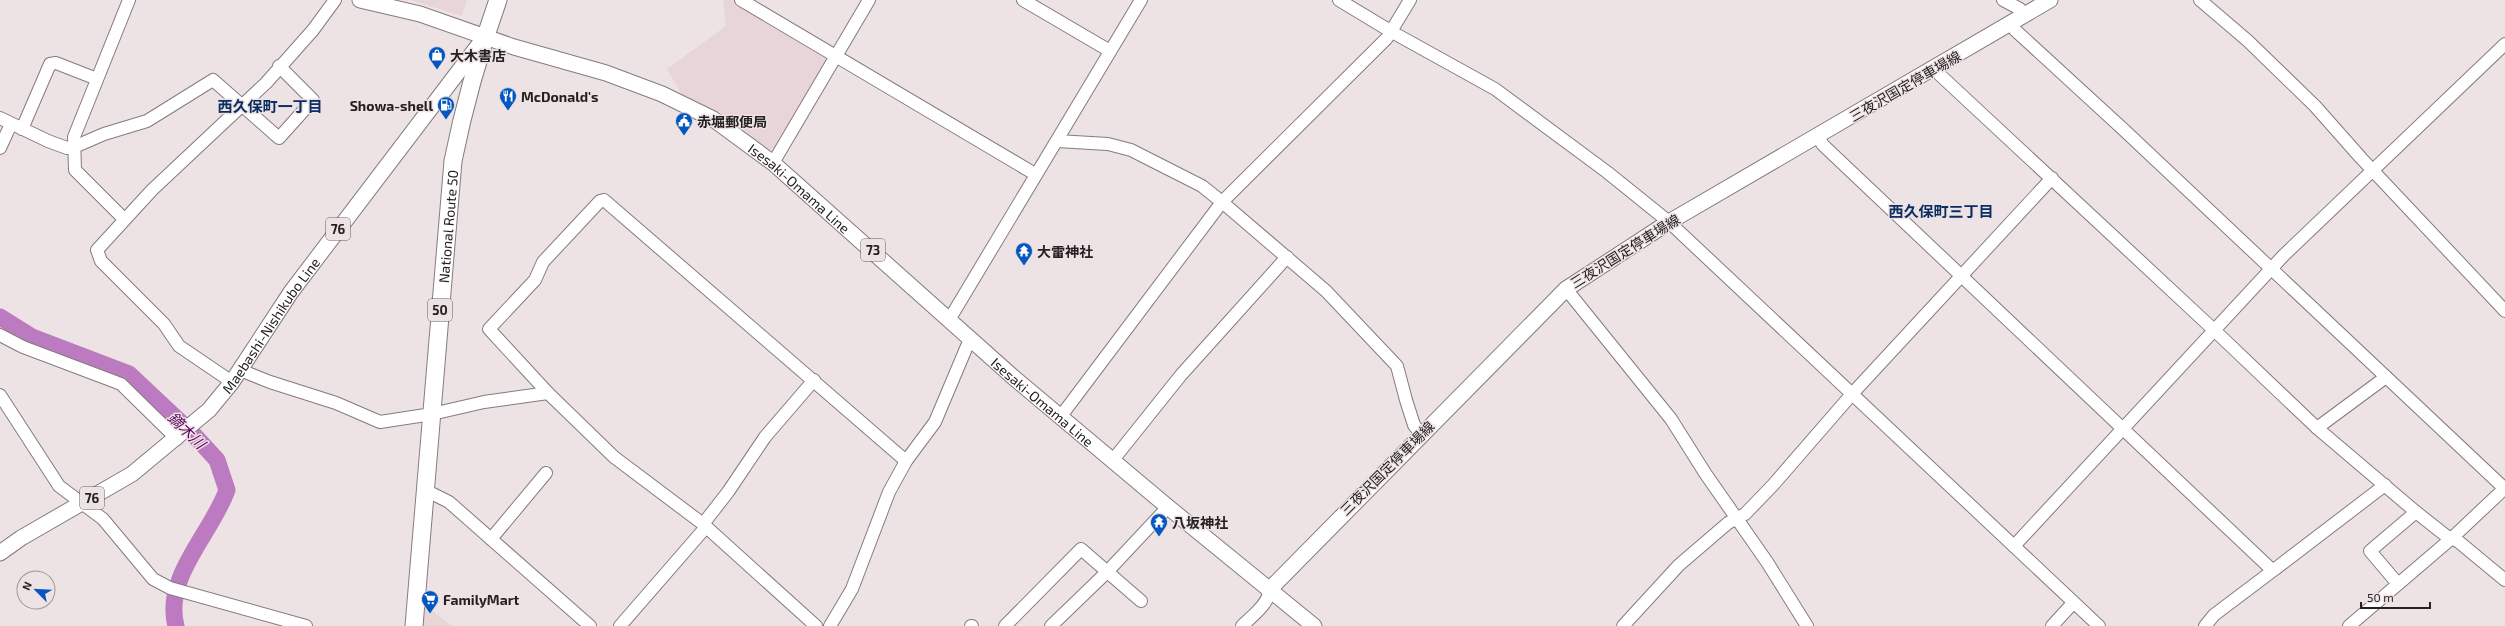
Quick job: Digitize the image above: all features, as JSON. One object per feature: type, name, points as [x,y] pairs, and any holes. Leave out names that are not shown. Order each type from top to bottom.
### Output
[{"type":"highway","name":"National Route 50","points":[[414,626],[454,161],[466,104],[484,37],[498,0]]},
{"type":"main road","name":"Isesaki-Omama Line","points":[[360,0],[420,14],[484,37],[606,73],[662,94],[713,119],[773,162],[970,339],[1168,507],[1314,626]]},
{"type":"main road","name":"三夜沢国定停車場線","points":[[1269,590],[1421,434],[1566,289],[1669,222],[1936,68],[2050,0]]},
{"type":"main road","name":"Maebashi-Nishikubo Line","points":[[0,554],[21,538],[132,474],[179,437],[195,422],[236,376],[291,292],[484,37]]},
{"type":"street","points":[[124,219],[75,170],[74,137],[129,0]]},
{"type":"street","points":[[334,0],[313,30],[242,107],[124,219],[99,246],[98,257],[164,324],[180,346],[236,376],[270,382],[336,403],[373,420],[380,422],[432,414],[484,402],[548,394]]},
{"type":"street","points":[[741,0],[1035,174]]},
{"type":"street","points":[[773,162],[869,0]]},
{"type":"street","points":[[1023,0],[1110,52]]},
{"type":"street","points":[[949,320],[1035,174],[1057,141],[1141,0]]},
{"type":"street","points":[[1339,0],[1392,32],[1495,89],[1607,172],[1669,222],[2099,626]]},
{"type":"street","points":[[1061,416],[1222,202],[1392,32],[1410,0]]},
{"type":"street","points":[[2003,0],[2020,9],[2025,15]]},
{"type":"street","points":[[2200,0],[2289,79],[2372,171],[2505,311]]},
{"type":"street","points":[[2011,24],[2015,30],[2505,488],[2452,538],[2349,626]]},
{"type":"street","points":[[2014,546],[2270,269],[2505,44]]},
{"type":"street","points":[[0,148],[16,127],[50,64],[56,62],[97,79]]},
{"type":"street","points":[[0,118],[16,127],[67,148],[74,147],[104,134],[147,121],[213,80],[279,138],[313,100],[279,66]]},
{"type":"street","points":[[1936,68],[1940,75],[2052,178],[2317,428],[2416,512],[2505,580]]},
{"type":"street","points":[[1818,136],[1823,145],[1961,277],[2271,569],[2275,570]]},
{"type":"street","points":[[1057,141],[1108,144],[1131,150],[1202,186],[1222,202],[1326,291],[1397,366],[1414,425],[1421,434]]},
{"type":"street","points":[[1623,626],[1679,565],[1728,523],[1745,514],[1773,485],[1852,394],[2052,178]]},
{"type":"street","points":[[816,626],[704,525],[629,470],[548,394],[489,329],[535,280],[543,262],[600,201],[604,200],[906,460]]},
{"type":"street","points":[[1113,460],[1181,375],[1288,257]]},
{"type":"street","points":[[1566,289],[1652,393],[1737,518],[1807,626]]},
{"type":"street","points":[[0,335],[29,350],[121,384],[179,437]]},
{"type":"street","points":[[830,626],[852,589],[889,492],[906,460],[935,422],[970,339]]},
{"type":"street","points":[[2317,428],[2386,377]]},
{"type":"street","points":[[620,626],[704,525],[765,437],[814,380]]},
{"type":"street","points":[[0,395],[28,436],[53,479],[82,504],[103,519],[153,579],[170,588],[306,626]]},
{"type":"street","points":[[491,539],[546,473]]},
{"type":"street","points":[[2205,626],[2214,615],[2380,491],[2385,485]]},
{"type":"street","points":[[425,490],[449,502],[590,626]]},
{"type":"street","points":[[1051,626],[1107,572],[1168,507]]},
{"type":"street","points":[[2398,584],[2370,551],[2416,512]]},
{"type":"street","points":[[1005,626],[1081,549],[1141,601]]},
{"type":"street","points":[[1242,626],[1266,600],[1269,595],[1269,590]]},
{"type":"street","points":[[2052,626],[2073,603]]},
{"type":"shaded area","points":[[410,0],[467,0],[462,16]]},
{"type":"shaded area","points":[[723,0],[735,0],[829,55],[830,59],[776,149],[767,150],[715,113],[682,95],[667,69],[726,26]]},
{"type":"shaded area","name":"FamilyMart","points":[[423,603],[452,626],[421,626]]},
{"type":"waterway","name":"鏑木川","points":[[0,317],[32,337],[129,374],[194,435],[217,460],[227,490],[220,506],[182,573],[176,590],[174,608],[176,626]]},
{"type":"place","name":"大木書店","points":[[437,70]]},
{"type":"place","name":"McDonald's","points":[[508,111]]},
{"type":"place","name":"Showa-shell","points":[[446,120]]},
{"type":"place","name":"赤堀郵便局","points":[[684,136]]},
{"type":"place","name":"大雷神社","points":[[1024,266]]},
{"type":"place","name":"八坂神社","points":[[1159,537]]},
{"type":"place","name":"FamilyMart","points":[[430,614]]},
{"type":"district","name":"西久保町一丁目","points":[[270,106]]},
{"type":"district","name":"西久保町三丁目","points":[[1941,211]]}]
